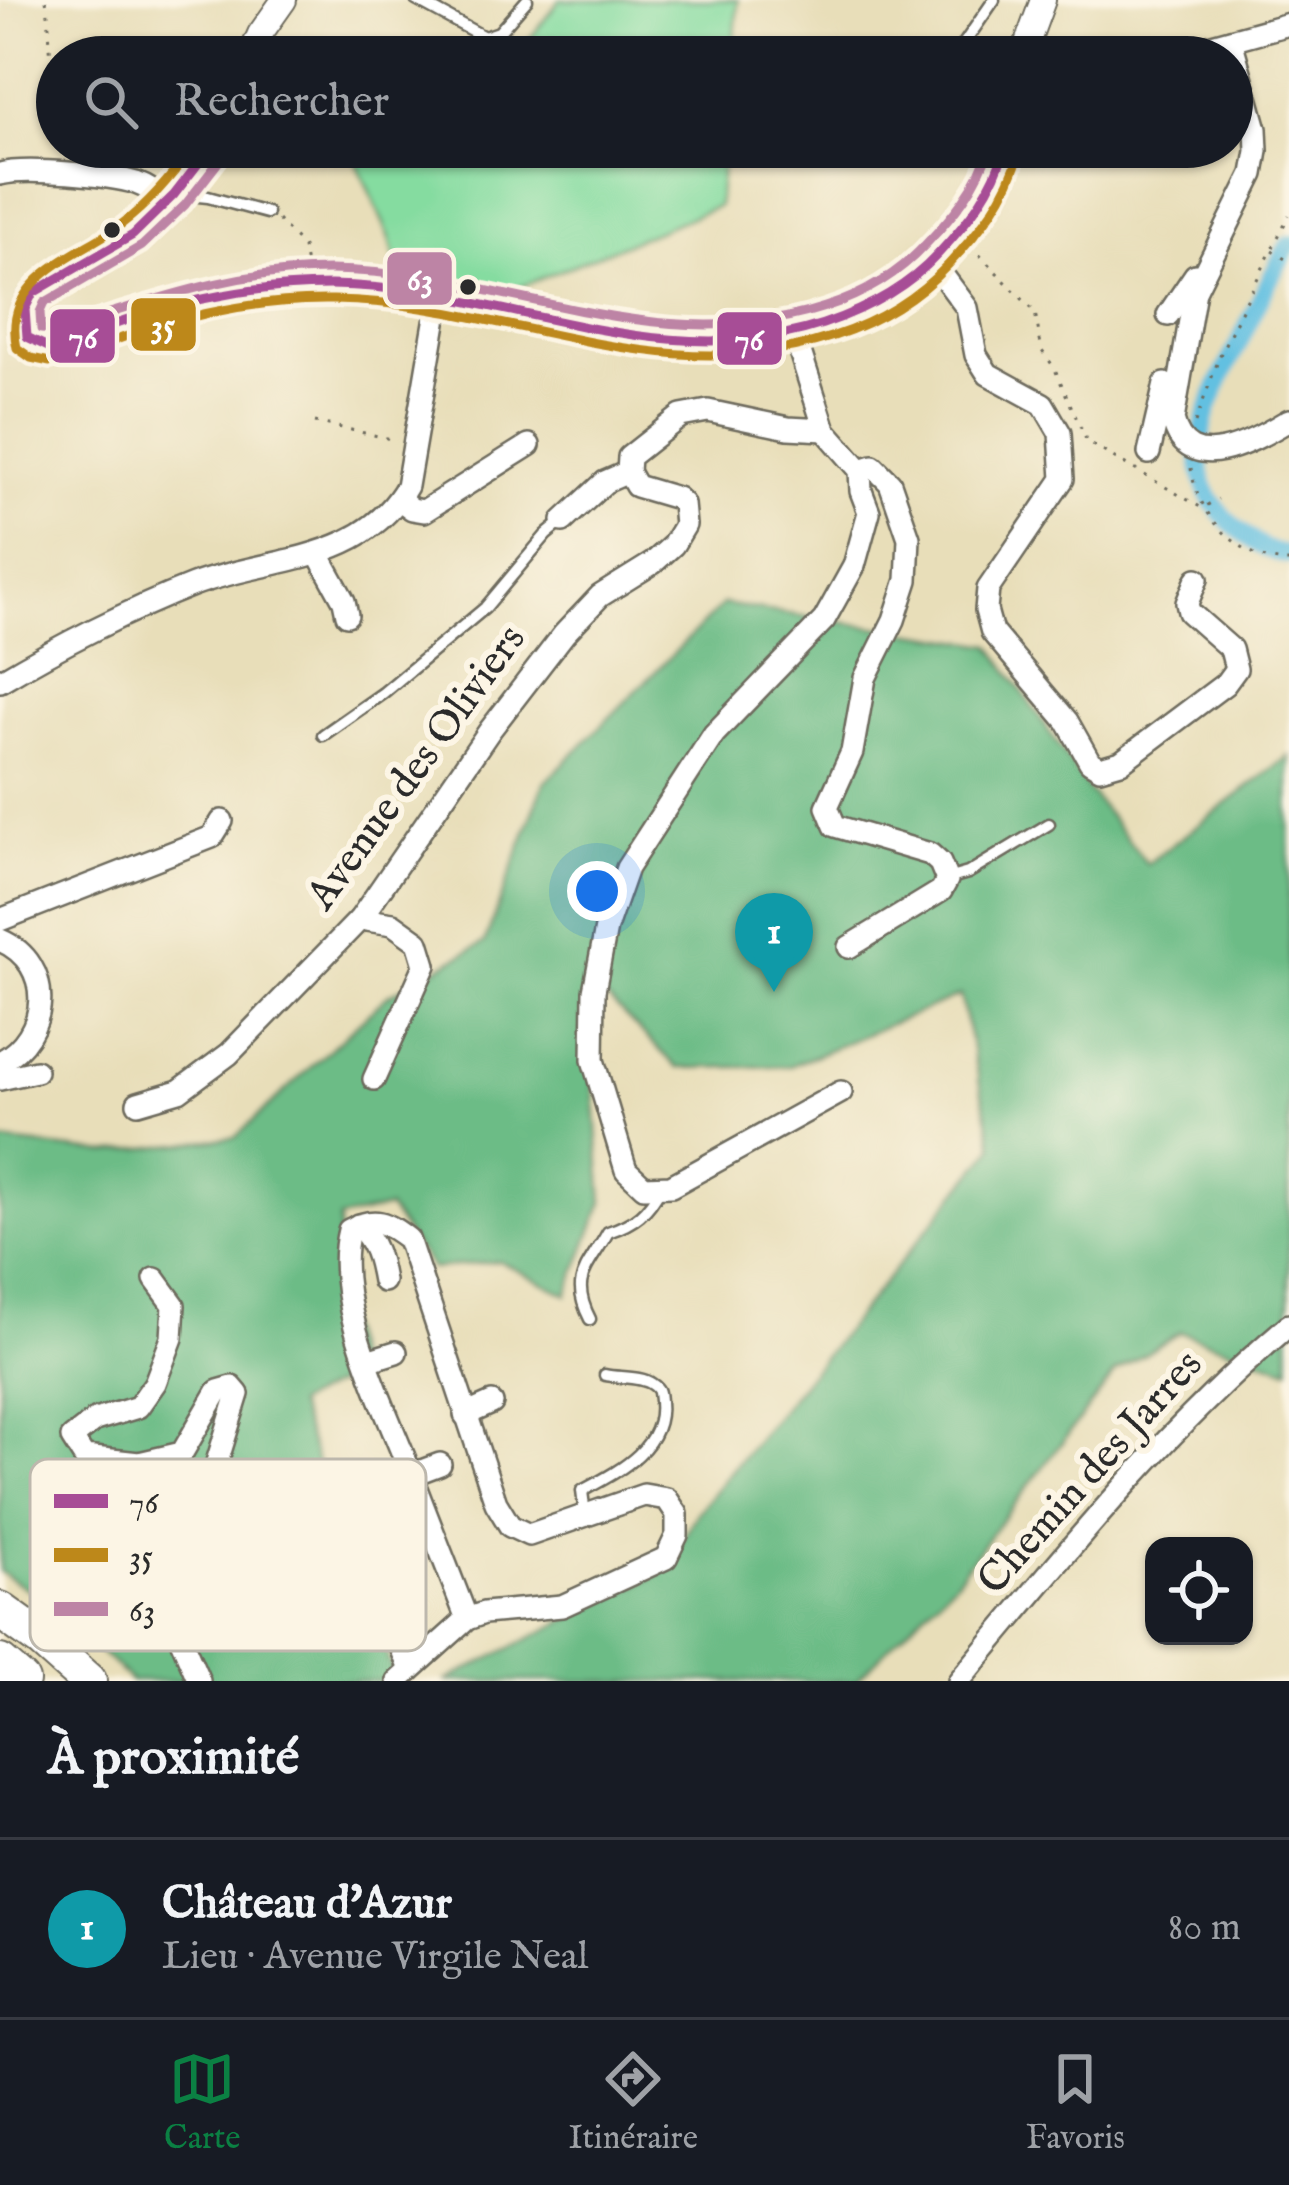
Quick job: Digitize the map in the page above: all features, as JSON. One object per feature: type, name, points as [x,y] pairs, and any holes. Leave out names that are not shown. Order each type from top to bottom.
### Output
[{"type":"highway","points":[[0,1610],[30,1634]]},
{"type":"highway","points":[[51,1651],[88,1681]]},
{"type":"highway","points":[[0,1663],[21,1681]]},
{"type":"street","points":[[259,36],[284,0]]},
{"type":"street","points":[[1030,36],[1043,0]]},
{"type":"street","points":[[1246,36],[1289,24]]},
{"type":"street","points":[[1253,118],[1257,151],[1253,174],[1195,291],[1173,420],[1177,438],[1191,448],[1221,450],[1247,446],[1289,420]]},
{"type":"street","points":[[196,168],[174,199],[111,250],[32,293],[25,308],[27,337],[48,347],[193,302],[286,288],[357,286],[700,345],[795,336],[884,298],[932,260],[957,232],[999,168]]},
{"type":"street","points":[[0,174],[46,172],[133,182],[174,199]]},
{"type":"street","points":[[1168,314],[1210,256]]},
{"type":"street","points":[[932,260],[967,308],[976,355],[988,374],[1043,404],[1060,433],[1063,478],[988,589],[986,610],[992,632],[1067,721],[1090,762],[1100,768],[1121,762],[1225,684],[1236,669],[1232,649],[1189,612],[1187,603],[1197,579]]},
{"type":"street","points":[[0,681],[193,586],[318,554],[353,540],[399,500],[407,486],[439,299]]},
{"type":"street","points":[[795,336],[825,430],[860,470],[869,512],[854,566],[824,620],[714,734],[627,868],[606,928],[594,992],[593,1060],[626,1170],[644,1186],[661,1187],[693,1176],[841,1092]]},
{"type":"street","points":[[1150,453],[1171,364],[1185,341]]},
{"type":"street","points":[[563,521],[605,482],[628,472],[629,457],[681,416],[709,411],[788,428],[825,430]]},
{"type":"street","points":[[399,500],[424,511],[530,445]]},
{"type":"street","points":[[848,946],[941,891],[947,880],[930,854],[835,826],[827,807],[852,752],[865,678],[908,580],[909,538],[890,483],[873,466],[860,470]]},
{"type":"street","name":"Avenue des Oliviers","points":[[138,1103],[179,1091],[229,1054],[360,919],[490,730],[564,634],[601,596],[653,562],[681,534],[687,514],[683,504],[636,486],[628,472]]},
{"type":"street","points":[[318,554],[347,615]]},
{"type":"street","points":[[0,920],[212,837],[222,821]]},
{"type":"street","points":[[360,919],[393,924],[418,942],[424,965],[374,1079]]},
{"type":"street","points":[[0,940],[21,953],[32,967],[40,1009],[32,1036],[0,1062]]},
{"type":"street","points":[[0,1079],[36,1072]]},
{"type":"street","points":[[404,1675],[467,1619],[573,1603],[666,1558],[677,1535],[677,1514],[667,1499],[644,1495],[529,1534],[510,1526],[496,1502],[408,1239],[386,1221],[349,1230],[344,1252],[348,1289],[367,1360],[405,1459]]},
{"type":"street","points":[[358,1225],[370,1236],[383,1281]]},
{"type":"street","points":[[102,1459],[84,1457],[72,1438],[95,1420],[138,1407],[155,1383],[172,1339],[174,1305],[155,1279]]},
{"type":"street","name":"Chemin des Jarres","points":[[958,1681],[1188,1415],[1289,1325]]},
{"type":"street","points":[[367,1360],[396,1352]]},
{"type":"street","points":[[156,1459],[182,1453],[218,1391],[232,1387],[238,1394],[219,1459]]},
{"type":"street","points":[[466,1414],[492,1403]]},
{"type":"street","points":[[426,1469],[440,1464]]},
{"type":"street","points":[[426,1514],[467,1619]]},
{"type":"street","points":[[186,1651],[199,1681]]},
{"type":"lane","points":[[416,0],[482,36]]},
{"type":"lane","points":[[487,36],[499,32],[526,0]]},
{"type":"lane","points":[[969,36],[994,0]]},
{"type":"lane","points":[[174,199],[208,197],[267,212]]},
{"type":"lane","points":[[323,735],[383,693],[485,608],[563,521]]},
{"type":"lane","points":[[947,880],[1049,824]]},
{"type":"lane","points":[[590,1318],[578,1284],[608,1232],[648,1211],[661,1187]]},
{"type":"lane","points":[[585,1515],[582,1491],[643,1452],[661,1408],[658,1389],[649,1380],[605,1375]]},
{"type":"path","points":[[46,0],[50,36]]},
{"type":"path","points":[[267,212],[283,223],[306,256]]},
{"type":"path","points":[[1289,215],[1198,407],[1191,448],[1192,476],[1205,507],[1234,540],[1264,562],[1289,562]]},
{"type":"path","points":[[957,232],[1034,312],[1042,351],[1054,367],[1087,442],[1205,507]]},
{"type":"path","points":[[1270,250],[1287,260]]},
{"type":"path","points":[[315,422],[415,444]]},
{"type":"path","points":[[1205,507],[1219,499]]},
{"type":"green space","points":[[560,0],[738,0],[735,36],[532,36]]},
{"type":"green space","points":[[359,168],[722,168],[718,206],[503,294],[398,272],[390,238]]},
{"type":"green space","points":[[723,604],[991,645],[1089,791],[1147,864],[1289,756],[1289,1369],[1180,1332],[1116,1372],[955,1581],[855,1681],[445,1681],[664,1571],[697,1513],[994,1147],[960,995],[790,1066],[678,1068],[585,977],[603,1202],[567,1295],[499,1261],[432,1269],[388,1208],[339,1219],[337,1299],[358,1374],[296,1404],[316,1459],[30,1459],[30,1590],[0,1572],[0,1141],[106,1153],[236,1137],[387,996],[485,942],[544,783]]},
{"type":"green space","points":[[100,1651],[385,1651],[396,1681],[131,1681]]},
{"type":"waterway","points":[[1289,244],[1219,383],[1202,432],[1200,457],[1203,481],[1214,504],[1254,541],[1289,555]]},
{"type":"transit line","name":"35","points":[[177,168],[133,215],[32,285],[15,323],[17,348],[31,358],[50,362],[214,312],[333,300],[397,304],[644,351],[706,355],[769,351],[850,330],[896,308],[923,288],[992,212],[1014,168]]},
{"type":"transit line","name":"76","points":[[195,168],[133,235],[33,293],[25,309],[27,337],[48,347],[206,298],[331,285],[455,299],[639,336],[700,341],[761,338],[839,318],[913,277],[979,204],[997,168]]},
{"type":"transit line","name":"63","points":[[214,168],[185,205],[142,246],[44,303],[41,329],[55,330],[258,275],[330,270],[455,284],[638,320],[700,325],[762,322],[825,307],[879,282],[935,234],[982,168]]},
{"type":"place","name":"Château d'Azur","points":[[774,992]]}]
